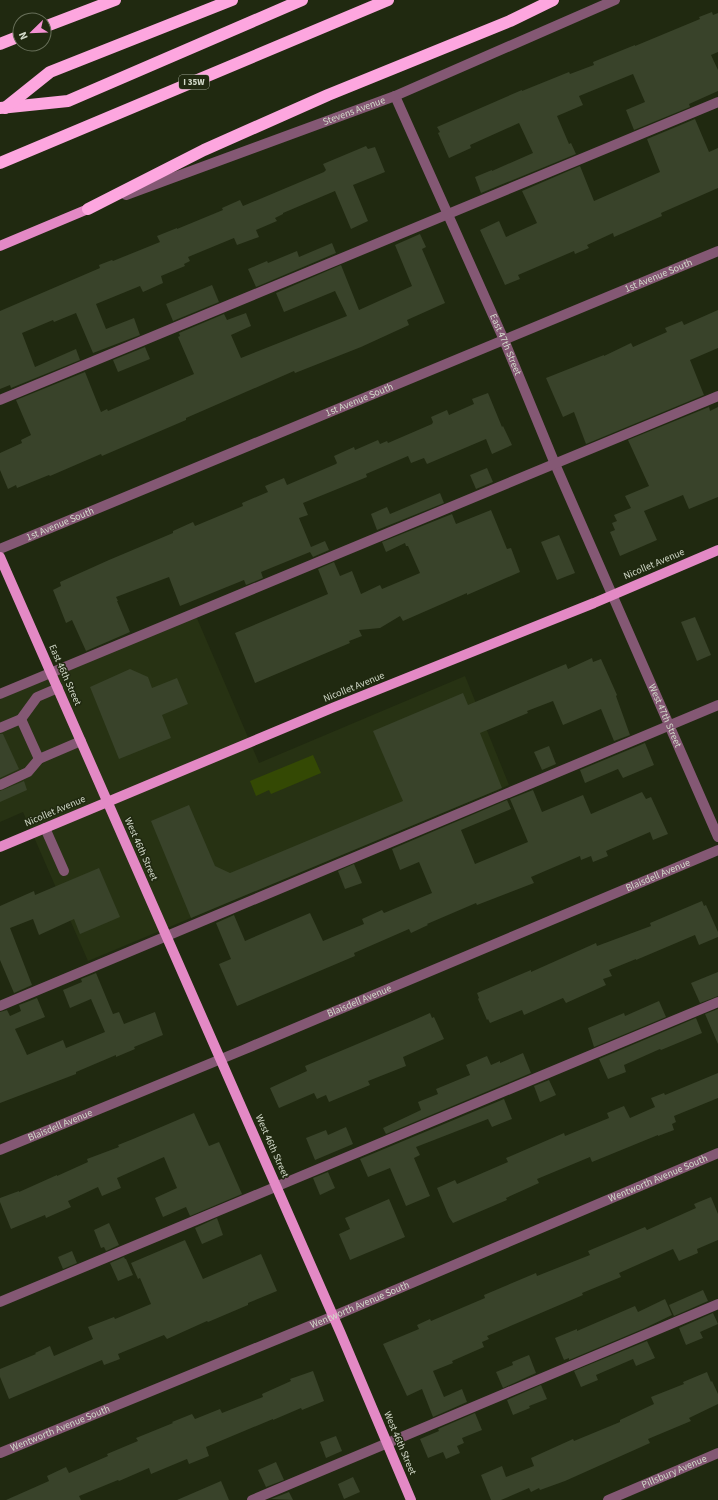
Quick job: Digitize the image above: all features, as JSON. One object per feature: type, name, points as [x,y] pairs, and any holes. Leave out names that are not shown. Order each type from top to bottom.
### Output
[{"type":"highway","points":[[52,24],[115,0]]},
{"type":"highway","points":[[2,109],[50,72],[232,0]]},
{"type":"highway","points":[[2,109],[68,101],[302,0]]},
{"type":"highway","name":"I 35W","points":[[0,162],[388,0]]},
{"type":"highway","points":[[88,209],[204,150],[328,95],[510,21],[553,0]]},
{"type":"highway","points":[[0,44],[12,39]]},
{"type":"main road","points":[[0,246],[88,209]]},
{"type":"main road","name":"Nicollet Avenue","points":[[0,847],[339,705],[613,595],[718,550]]},
{"type":"main road","name":"East 46th Street","points":[[0,557],[107,802]]},
{"type":"main road","name":"West 46th Street","points":[[107,802],[334,1316],[411,1500]]},
{"type":"street","name":"Stevens Avenue","points":[[88,209],[395,96],[615,0]]},
{"type":"street","name":"East 47th Street","points":[[395,96],[504,340],[555,464],[613,595]]},
{"type":"street","points":[[0,400],[718,102]]},
{"type":"street","name":"1st Avenue South","points":[[0,549],[718,251]]},
{"type":"street","points":[[0,694],[718,396]]},
{"type":"street","name":"West 47th Street","points":[[613,595],[718,837]]},
{"type":"street","points":[[0,728],[21,718],[37,697],[58,688]]},
{"type":"street","points":[[0,1006],[718,705]]},
{"type":"street","points":[[21,718],[39,759]]},
{"type":"street","points":[[0,785],[28,772],[39,759],[81,741]]},
{"type":"street","points":[[45,828],[64,871]]},
{"type":"street","name":"Blaisdell Avenue","points":[[0,1150],[221,1059],[718,850]]},
{"type":"street","points":[[0,1302],[718,1002]]},
{"type":"street","name":"Wentworth Avenue South","points":[[0,1453],[334,1316],[718,1153]]},
{"type":"street","points":[[252,1500],[718,1304]]},
{"type":"street","name":"Pillsbury Avenue","points":[[608,1500],[718,1453]]},
{"type":"shaded area","points":[[196,616],[259,763],[465,676],[509,785],[88,961],[23,812],[0,822],[0,699]]},
{"type":"green space","points":[[313,755],[321,773],[271,794],[269,790],[256,796],[250,781]]},
{"type":"building","points":[[712,12],[713,15],[718,13],[718,52],[711,55],[718,70],[718,91],[689,104],[690,107],[634,130],[626,110],[645,102],[633,74],[579,96],[583,105],[557,116],[569,144],[571,143],[576,154],[481,193],[475,177],[533,153],[519,123],[470,145],[471,148],[449,158],[438,133],[440,132],[437,127],[522,90],[569,72],[570,74],[594,65],[593,62],[700,19],[699,17]]},
{"type":"building","points":[[695,119],[709,152],[718,148],[718,188],[661,213],[662,216],[614,237],[613,233],[587,245],[589,248],[575,254],[574,251],[518,275],[520,279],[505,285],[480,230],[499,221],[506,237],[537,223],[522,191],[580,166],[594,201],[660,172],[647,139]]},
{"type":"building","points":[[366,146],[368,149],[375,147],[385,172],[353,185],[368,221],[351,229],[335,191],[283,213],[275,218],[277,221],[256,230],[259,237],[237,245],[234,238],[188,257],[190,261],[184,264],[185,266],[161,276],[163,283],[143,292],[140,286],[96,304],[106,329],[134,318],[140,335],[93,353],[76,313],[54,322],[53,320],[22,333],[35,367],[76,349],[80,360],[11,388],[10,385],[0,389],[0,311],[100,268],[99,265],[160,242],[157,236],[223,210],[222,208],[240,200],[243,206],[324,172],[326,170],[323,164]]},
{"type":"building","points":[[420,234],[426,247],[422,249],[445,303],[407,320],[409,325],[361,347],[295,373],[294,371],[102,456],[101,454],[50,476],[49,475],[17,488],[16,485],[8,489],[0,470],[0,453],[22,443],[21,440],[31,435],[16,400],[85,372],[101,412],[107,409],[108,411],[194,374],[178,337],[180,336],[179,333],[224,314],[227,320],[246,313],[251,326],[231,335],[241,358],[347,316],[335,291],[284,312],[276,293],[341,265],[359,310],[412,286],[395,245]]},
{"type":"building","points":[[332,243],[336,253],[256,287],[248,269],[267,261],[268,263],[297,251],[299,257]]},
{"type":"building","points":[[212,285],[219,302],[173,321],[166,304]]},
{"type":"building","points":[[718,310],[718,348],[690,360],[704,395],[586,444],[574,412],[563,417],[546,378],[604,356],[631,343],[633,347],[667,332],[665,328],[682,321],[684,325]]},
{"type":"building","points":[[145,347],[150,359],[118,372],[113,360]]},
{"type":"building","points":[[488,393],[502,427],[503,426],[512,445],[492,454],[486,439],[427,464],[424,458],[411,463],[408,456],[366,474],[367,477],[303,503],[308,515],[299,518],[311,547],[325,541],[329,550],[313,557],[310,552],[261,572],[263,578],[246,585],[244,580],[180,606],[169,577],[116,597],[130,632],[86,651],[72,620],[66,623],[53,590],[61,586],[60,582],[173,533],[173,531],[193,522],[195,526],[243,506],[242,503],[268,492],[265,486],[284,478],[287,485],[336,464],[337,463],[334,456],[354,447],[355,450],[378,440],[380,444],[387,441],[388,443],[432,424],[433,422],[431,417],[447,410],[449,415],[474,404],[472,399]]},
{"type":"building","points":[[709,407],[710,411],[718,407],[718,497],[689,509],[683,495],[644,511],[657,540],[620,556],[610,532],[615,530],[612,523],[617,521],[614,515],[631,508],[625,496],[649,486],[628,440]]},
{"type":"building","points":[[487,468],[493,482],[476,489],[470,475]]},
{"type":"building","points":[[440,493],[444,503],[377,530],[371,514],[387,507],[390,514]]},
{"type":"building","points":[[491,510],[507,549],[511,548],[520,572],[403,621],[400,616],[380,628],[359,630],[362,636],[349,641],[350,643],[255,683],[235,633],[328,594],[318,569],[334,562],[340,576],[352,571],[361,594],[380,585],[382,589],[420,573],[408,546],[406,546],[405,543],[386,552],[382,542],[452,514],[456,524]]},
{"type":"building","points":[[559,535],[575,573],[557,580],[541,542]]},
{"type":"building","points":[[695,617],[711,655],[697,661],[681,622]]},
{"type":"building","points":[[592,658],[593,662],[601,659],[617,695],[616,696],[630,735],[614,741],[601,709],[563,725],[553,701],[527,711],[528,713],[480,733],[502,788],[191,918],[151,821],[189,805],[215,866],[230,873],[403,801],[373,731],[463,693],[468,705],[566,664],[568,669]]},
{"type":"building","points":[[130,669],[148,677],[152,688],[177,678],[188,704],[162,715],[171,738],[119,759],[90,687]]},
{"type":"building","points":[[0,734],[3,734],[19,769],[0,778]]},
{"type":"building","points":[[645,743],[654,765],[623,778],[618,769],[585,783],[580,770]]},
{"type":"building","points":[[549,746],[556,764],[542,770],[534,752]]},
{"type":"building","points":[[24,781],[27,790],[0,802],[0,791]]},
{"type":"building","points":[[533,790],[542,812],[583,795],[591,814],[642,792],[646,799],[651,797],[668,834],[653,840],[650,832],[606,851],[608,856],[593,862],[591,856],[581,860],[580,856],[531,877],[534,883],[477,905],[476,903],[427,924],[428,925],[411,933],[409,929],[354,953],[355,956],[237,1006],[219,964],[231,959],[216,923],[234,915],[245,941],[310,913],[323,941],[364,924],[362,919],[382,910],[384,913],[432,893],[419,862],[400,870],[392,849],[507,800],[511,809],[461,830],[475,864],[528,842],[510,799]]},
{"type":"building","points":[[354,864],[362,883],[345,889],[338,871]]},
{"type":"building","points":[[99,868],[120,917],[80,934],[74,919],[39,935],[33,919],[10,928],[32,985],[14,993],[0,960],[0,906],[34,891],[35,895]]},
{"type":"building","points":[[702,901],[704,906],[706,905],[718,932],[718,937],[699,945],[695,935],[609,970],[612,976],[603,979],[606,985],[566,1003],[563,998],[524,1015],[522,1010],[490,1023],[488,1019],[487,1020],[477,993],[531,970],[531,972],[596,943],[597,946],[651,926],[650,923]]},
{"type":"building","points":[[718,972],[718,996],[700,1003],[691,983]]},
{"type":"building","points":[[96,973],[113,1014],[119,1012],[124,1024],[155,1012],[163,1035],[134,1047],[135,1049],[116,1057],[116,1055],[76,1072],[76,1074],[0,1103],[0,1012],[7,1010],[10,1016],[21,1011],[19,1005],[37,998],[45,1017],[15,1029],[27,1055],[63,1040],[66,1048],[105,1032],[91,999],[70,1008],[63,990],[82,982],[81,979]]},
{"type":"building","points":[[659,1001],[666,1017],[594,1047],[588,1028],[624,1013],[625,1016]]},
{"type":"building","points":[[718,1009],[718,1044],[705,1014]]},
{"type":"building","points":[[430,1013],[432,1018],[434,1017],[444,1039],[403,1057],[406,1066],[368,1081],[370,1085],[329,1102],[326,1095],[317,1099],[314,1093],[279,1108],[270,1088],[307,1071],[305,1066]]},
{"type":"building","points":[[696,1018],[702,1033],[624,1065],[626,1072],[608,1079],[599,1059]]},
{"type":"building","points":[[523,1053],[531,1073],[386,1134],[383,1128],[421,1110],[418,1102],[438,1094],[436,1089],[470,1075],[466,1065],[487,1056],[491,1065],[500,1061],[500,1063]]},
{"type":"building","points":[[718,1073],[718,1098],[674,1116],[676,1122],[672,1124],[674,1130],[592,1162],[590,1157],[537,1179],[539,1183],[506,1198],[507,1200],[453,1223],[449,1217],[437,1188],[455,1180],[457,1184],[508,1162],[506,1158],[564,1133],[565,1136],[609,1118],[607,1113],[624,1106],[630,1118],[655,1107],[651,1098],[664,1093],[665,1095]]},
{"type":"building","points":[[549,1080],[556,1095],[540,1102],[534,1086]]},
{"type":"building","points":[[504,1099],[512,1119],[492,1127],[488,1119],[416,1147],[420,1155],[414,1158],[430,1196],[406,1206],[390,1168],[368,1177],[360,1159]]},
{"type":"building","points":[[194,1113],[209,1146],[219,1142],[242,1194],[190,1216],[186,1207],[163,1217],[155,1198],[177,1188],[164,1157],[117,1178],[121,1188],[102,1196],[98,1187],[68,1201],[71,1207],[46,1218],[45,1215],[11,1229],[0,1202],[0,1198],[19,1192],[57,1176],[88,1162],[87,1159],[119,1147],[118,1145]]},
{"type":"building","points":[[346,1127],[353,1144],[315,1160],[306,1138],[326,1130],[328,1135]]},
{"type":"building","points":[[328,1172],[335,1188],[320,1195],[313,1178]]},
{"type":"building","points":[[711,1197],[718,1214],[718,1240],[697,1249],[698,1253],[679,1261],[673,1249],[619,1273],[621,1277],[487,1336],[489,1339],[482,1342],[484,1347],[452,1361],[453,1363],[433,1371],[444,1397],[462,1389],[467,1402],[433,1417],[422,1389],[407,1396],[383,1344],[419,1329],[417,1325],[430,1319],[431,1321],[485,1298],[484,1295],[536,1273],[537,1276],[590,1255],[588,1251],[645,1227],[647,1230],[696,1208],[694,1204]]},
{"type":"building","points":[[389,1199],[405,1237],[350,1260],[339,1234],[350,1229],[345,1218]]},
{"type":"building","points":[[217,1218],[223,1235],[202,1244],[195,1228]]},
{"type":"building","points":[[109,1223],[119,1245],[106,1251],[104,1247],[101,1248],[94,1230]]},
{"type":"building","points":[[185,1240],[203,1279],[261,1254],[277,1291],[248,1303],[248,1305],[167,1339],[164,1335],[118,1354],[120,1359],[104,1365],[102,1360],[9,1399],[0,1377],[0,1369],[36,1354],[35,1353],[50,1346],[54,1356],[93,1339],[88,1327],[114,1317],[115,1319],[151,1304],[140,1278],[138,1279],[131,1263]]},
{"type":"building","points":[[72,1251],[77,1263],[63,1269],[58,1257]]},
{"type":"building","points":[[124,1257],[133,1275],[118,1281],[110,1263]]},
{"type":"building","points":[[703,1290],[708,1301],[674,1316],[669,1305]]},
{"type":"building","points":[[665,1299],[672,1315],[569,1360],[569,1358],[564,1360],[555,1338],[577,1329],[577,1331],[635,1306],[638,1312]]},
{"type":"building","points":[[713,1313],[718,1324],[700,1332],[703,1338],[686,1345],[679,1328]]},
{"type":"building","points":[[647,1341],[655,1358],[636,1366],[633,1359],[596,1375],[598,1380],[581,1387],[574,1371]]},
{"type":"building","points":[[529,1355],[536,1373],[503,1388],[496,1372],[513,1365],[512,1362]]},
{"type":"building","points":[[313,1371],[324,1401],[302,1410],[301,1408],[206,1447],[209,1456],[189,1464],[187,1459],[151,1474],[149,1468],[79,1496],[81,1500],[6,1500],[49,1481],[47,1476],[66,1467],[69,1473],[108,1456],[107,1454],[138,1441],[136,1438],[173,1423],[172,1422],[192,1414],[195,1419],[220,1409],[222,1413],[263,1397],[262,1394],[291,1381],[290,1379]]},
{"type":"building","points":[[707,1372],[718,1394],[718,1404],[689,1418],[691,1421],[648,1439],[650,1443],[565,1481],[540,1490],[539,1488],[531,1492],[529,1488],[501,1500],[491,1500],[481,1475],[502,1466],[506,1477],[534,1466],[531,1458],[573,1439],[574,1441],[620,1422],[620,1420],[654,1404],[651,1397],[684,1384],[683,1382]]},
{"type":"building","points":[[541,1385],[547,1399],[529,1406],[530,1408],[513,1415],[507,1400]]},
{"type":"building","points":[[475,1413],[482,1430],[462,1438],[464,1443],[457,1446],[460,1453],[446,1459],[443,1452],[428,1458],[420,1439],[439,1431],[438,1429]]},
{"type":"building","points":[[336,1436],[342,1451],[326,1458],[320,1442]]},
{"type":"building","points":[[276,1462],[284,1480],[266,1487],[258,1470]]},
{"type":"building","points":[[353,1477],[360,1492],[344,1499],[338,1484]]},
{"type":"building","points":[[221,1481],[229,1500],[177,1500]]},
{"type":"building","points":[[289,1492],[293,1500],[271,1499]]}]
